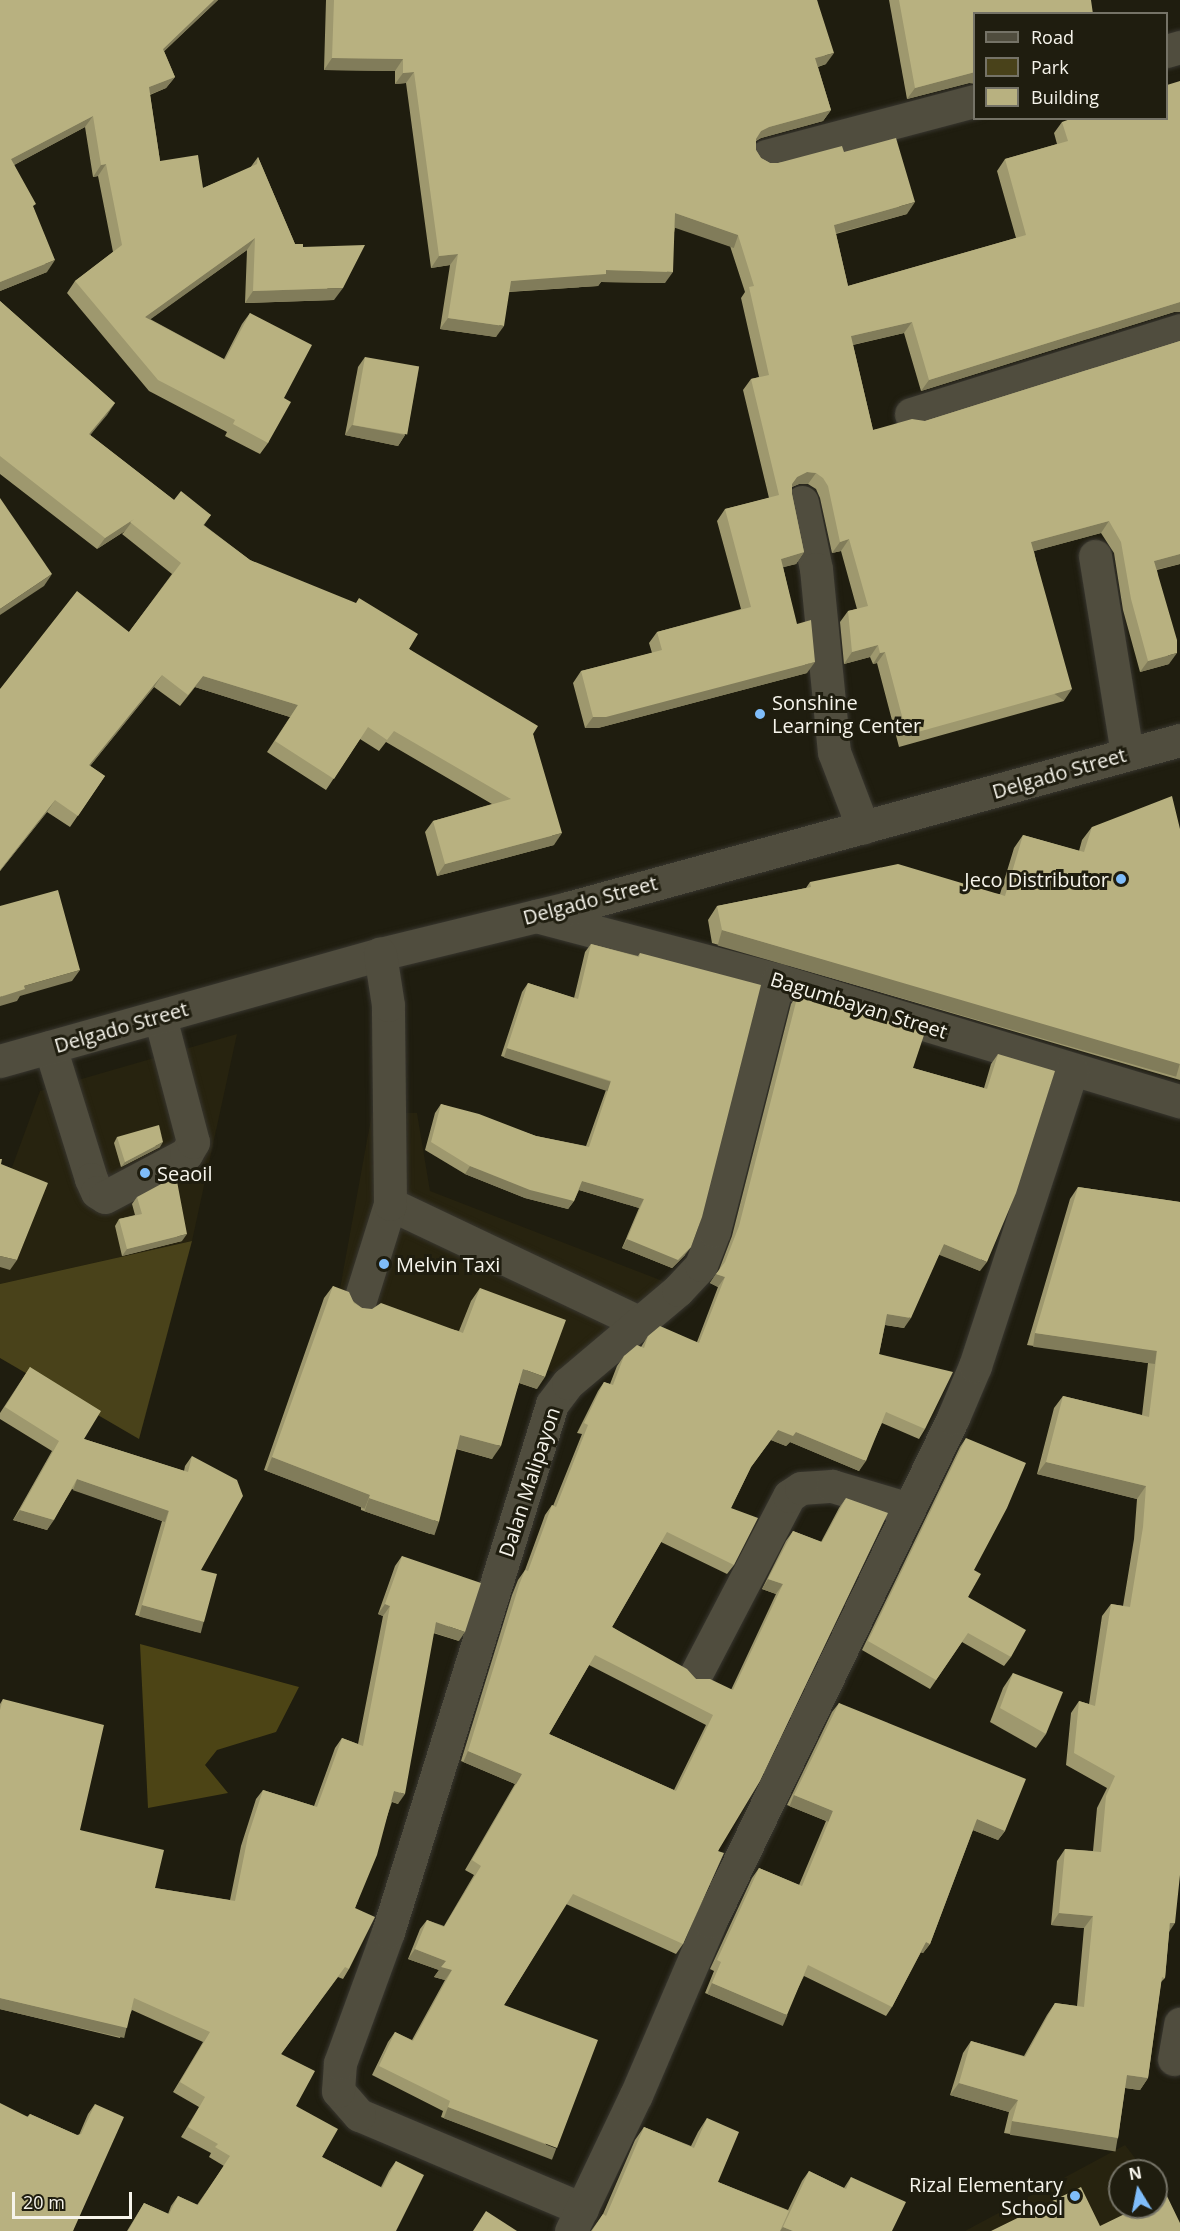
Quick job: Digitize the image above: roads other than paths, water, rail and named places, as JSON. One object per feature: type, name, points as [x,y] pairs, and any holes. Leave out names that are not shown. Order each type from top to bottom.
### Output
[{"type":"street","points":[[766,156],[973,102]]},
{"type":"street","points":[[911,414],[1180,330]]},
{"type":"street","points":[[802,502],[816,569],[834,752],[863,828]]},
{"type":"street","points":[[1095,556],[1127,754]]},
{"type":"street","name":"Delgado Street","points":[[0,1061],[380,954],[536,916],[1180,740]]},
{"type":"street","name":"Bagumbayan Street","points":[[536,916],[778,980],[1180,1101]]},
{"type":"street","points":[[359,1303],[390,1204],[388,1005],[380,954]]},
{"type":"street","name":"Dalan Malipayon","points":[[577,2220],[359,2115],[338,2091],[340,2063],[388,1932],[552,1404],[568,1383],[678,1290],[701,1265],[714,1231],[778,980]]},
{"type":"street","points":[[50,1047],[91,1179],[97,1192],[105,1197],[186,1154],[193,1142],[160,1017]]},
{"type":"street","points":[[577,2220],[636,2096],[710,1922],[909,1509],[975,1366],[1072,1070]]},
{"type":"street","points":[[390,1204],[639,1322]]},
{"type":"street","points":[[697,1672],[789,1496],[801,1488],[832,1486],[909,1509]]},
{"type":"street","points":[[1174,2059],[1180,2024]]},
{"type":"place","name":"Sonshine Learning Center","points":[[760,714]]},
{"type":"place","name":"Jeco Distributor","points":[[1121,879]]},
{"type":"place","name":"Seaoil","points":[[145,1173]]},
{"type":"place","name":"Melvin Taxi","points":[[384,1264]]},
{"type":"place","name":"Rizal Elementary School","points":[[1075,2196]]}]
